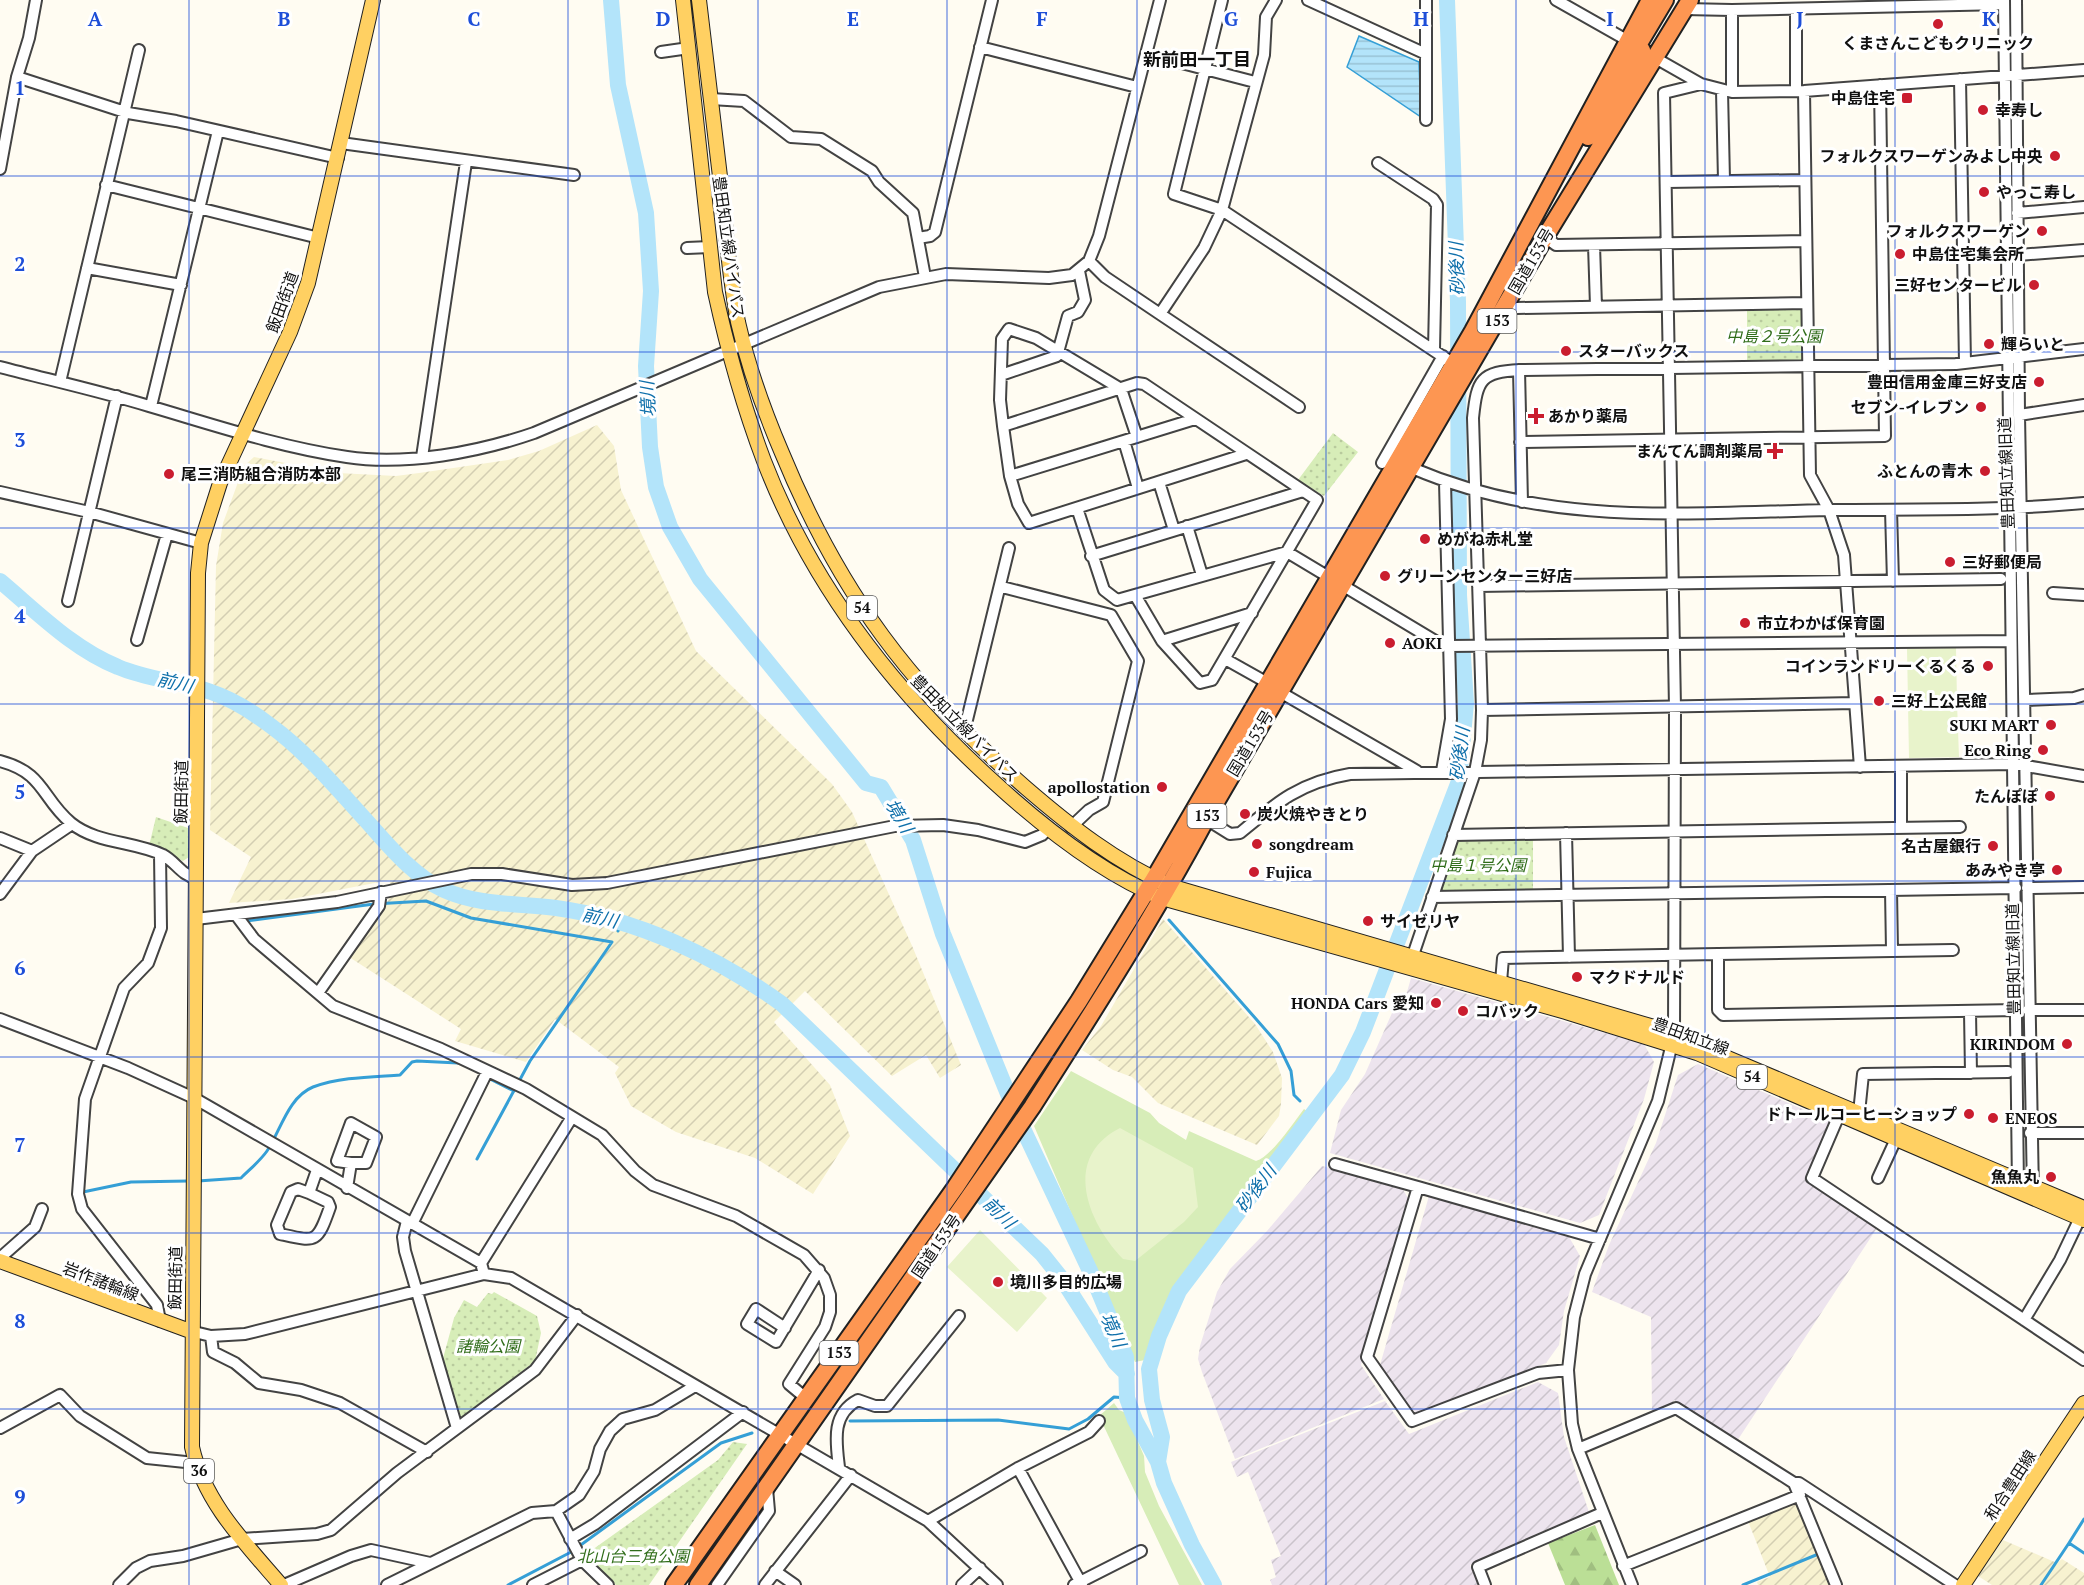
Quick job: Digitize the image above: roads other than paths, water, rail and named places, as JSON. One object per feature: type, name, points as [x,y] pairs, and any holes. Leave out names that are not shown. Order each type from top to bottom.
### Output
[{"type":"highway","name":"国道153号","points":[[1334,583],[1412,468],[1455,365],[1545,237],[1641,49],[1650,0]]},
{"type":"highway","name":"153","points":[[1641,49],[1665,0]]},
{"type":"highway","name":"国道153号","points":[[674,1585],[955,1188],[1057,1032],[1273,687],[1334,583],[1455,365],[1557,174],[1585,141],[1641,49],[1687,5]]},
{"type":"highway","name":"国道153号","points":[[698,1585],[1032,1107],[1166,892],[1273,687]]},
{"type":"main road","name":"飯田街道","points":[[283,1585],[225,1519],[195,1463],[192,1446],[190,1331],[196,918],[197,605],[201,543],[220,483],[291,329],[308,283],[373,0]]},
{"type":"main road","name":"豊田知立線バイパス","points":[[683,0],[715,292],[730,350],[764,460],[821,576],[850,620],[903,690],[940,731],[1016,802],[1049,828],[1166,892],[1411,962]]},
{"type":"main road","name":"豊田知立線バイパス","points":[[699,0],[730,276],[744,345],[772,430],[821,542],[876,629],[928,695],[964,732],[1071,827],[1150,885]]},
{"type":"main road","name":"豊田知立線","points":[[1411,962],[1501,982],[1627,1018],[1839,1115],[2033,1191],[2083,1215]]},
{"type":"main road","name":"豊田知立線","points":[[1411,962],[1673,1040],[1859,1113],[2018,1185]]},
{"type":"main road","name":"岩作諸輪線","points":[[0,1259],[190,1331]]},
{"type":"main road","name":"和合豊田線","points":[[1963,1585],[2084,1403]]},
{"type":"street","points":[[0,169],[17,78],[29,38],[36,0]]},
{"type":"street","points":[[918,238],[930,236],[934,232],[992,0]]},
{"type":"street","points":[[0,367],[117,396],[242,435],[348,458],[422,457],[494,447],[744,345],[858,294],[925,277],[965,273],[1058,278],[1079,271],[1089,261],[1108,204],[1160,0]]},
{"type":"street","points":[[1222,0],[1174,194],[1222,210],[1455,365],[1496,371],[1965,363],[2084,349]]},
{"type":"street","points":[[1160,314],[1203,248],[1222,210],[1254,82],[1264,55],[1266,17],[1275,0]]},
{"type":"street","points":[[1308,0],[1426,54]]},
{"type":"street","points":[[1426,0],[1426,120]]},
{"type":"street","points":[[1556,0],[1701,84],[1727,92],[1800,91],[2084,70]]},
{"type":"street","name":"豊田知立線旧道","points":[[2016,0],[2011,74],[2013,358],[2010,509],[2011,641],[2021,888],[2023,1010],[2033,1191]]},
{"type":"street","points":[[1687,5],[1731,10],[1796,9],[1865,4],[2004,2]]},
{"type":"street","name":"豊田知立線旧道","points":[[2004,2],[2011,74],[2018,255],[2013,358],[2019,415],[2022,509],[2026,766],[2021,888]]},
{"type":"street","points":[[1796,9],[1805,180],[1810,475],[1829,510],[1844,555],[1860,767]]},
{"type":"street","points":[[1724,180],[1731,10]]},
{"type":"street","points":[[980,47],[1137,87]]},
{"type":"street","points":[[661,52],[689,48]]},
{"type":"street","points":[[60,382],[139,50]]},
{"type":"street","points":[[1147,54],[1254,82]]},
{"type":"street","points":[[17,78],[124,110],[338,158]]},
{"type":"street","points":[[1960,79],[1965,363]]},
{"type":"street","points":[[1632,1585],[1578,1449],[1570,1406],[1568,1370],[1574,1317],[1586,1274],[1658,1101],[1673,1040],[1675,708],[1664,93],[1701,84]]},
{"type":"street","points":[[1520,442],[1885,436],[1880,85]]},
{"type":"street","points":[[711,99],[744,101],[791,138],[821,139],[872,171],[879,182],[912,213],[925,277]]},
{"type":"street","points":[[151,406],[218,131]]},
{"type":"street","points":[[341,143],[466,162],[574,175]]},
{"type":"street","points":[[422,457],[466,162]]},
{"type":"street","points":[[1378,163],[1433,198],[1437,205],[1455,365],[1473,418],[1481,648],[1481,740],[1454,835],[1411,962]]},
{"type":"street","points":[[1667,182],[1805,180]]},
{"type":"street","points":[[106,185],[319,238]]},
{"type":"street","points":[[2017,213],[2084,207]]},
{"type":"street","points":[[1545,237],[1556,245],[1806,242]]},
{"type":"street","points":[[1594,245],[1596,306]]},
{"type":"street","points":[[687,248],[710,247]]},
{"type":"street","points":[[2018,255],[2084,250]]},
{"type":"street","points":[[1089,261],[1105,277],[1299,407]]},
{"type":"street","points":[[87,268],[181,285]]},
{"type":"street","points":[[1001,375],[1053,359],[1059,352],[1068,316],[1078,312],[1085,300],[1079,271]]},
{"type":"street","points":[[1518,308],[1807,303]]},
{"type":"street","points":[[1137,436],[1121,389],[1036,338],[1009,329],[1002,339],[1003,426],[1010,476],[1018,504],[1029,523],[1246,454]]},
{"type":"street","points":[[1382,463],[1455,365]]},
{"type":"street","points":[[1519,370],[1522,502]]},
{"type":"street","points":[[1003,426],[1137,383],[1144,384],[1317,500],[1212,680],[1200,683],[1162,641],[1135,595]]},
{"type":"street","points":[[68,601],[117,396]]},
{"type":"street","points":[[2019,415],[2084,405]]},
{"type":"street","points":[[1010,476],[1195,418]]},
{"type":"street","points":[[1124,441],[1138,488]]},
{"type":"street","points":[[1412,468],[1475,492],[1587,512],[1673,515],[1829,510],[2022,509],[2084,502]]},
{"type":"street","points":[[1159,482],[1174,530]]},
{"type":"street","points":[[1444,771],[1451,719],[1445,482]]},
{"type":"street","points":[[1091,556],[1303,490]]},
{"type":"street","points":[[0,492],[89,512],[201,543]]},
{"type":"street","points":[[1077,508],[1104,590],[1117,600],[1287,552],[1334,583],[1442,645],[1449,646],[1481,648],[2011,641]]},
{"type":"street","points":[[1890,510],[1893,582]]},
{"type":"street","points":[[1187,526],[1202,575]]},
{"type":"street","points":[[137,640],[167,534]]},
{"type":"street","points":[[964,732],[1002,587],[1009,548]]},
{"type":"street","points":[[1478,586],[2001,579]]},
{"type":"street","points":[[1002,587],[1111,615],[1138,661],[1103,802],[1089,810],[1071,827]]},
{"type":"street","points":[[2053,592],[2084,595]]},
{"type":"street","points":[[1162,641],[1252,613]]},
{"type":"street","points":[[1225,659],[1417,771]]},
{"type":"street","points":[[2025,699],[2074,698],[2084,695]]},
{"type":"street","points":[[1482,710],[1855,703]]},
{"type":"street","points":[[0,761],[30,774],[72,824],[99,838],[160,854],[188,877],[196,878]]},
{"type":"street","points":[[1206,819],[1230,834],[1240,833],[1276,802],[1318,780],[1350,774],[1417,771],[1675,770],[2015,764],[2084,776]]},
{"type":"street","points":[[1901,766],[1901,827]]},
{"type":"street","points":[[0,894],[32,851],[72,824]]},
{"type":"street","points":[[196,918],[337,902],[451,877],[486,873],[572,885],[607,883],[895,826],[928,825],[978,830],[1025,842],[1042,835],[1049,828]]},
{"type":"street","points":[[1454,835],[1960,827]]},
{"type":"street","points":[[1566,833],[1569,957]]},
{"type":"street","points":[[0,838],[32,851]]},
{"type":"street","points":[[160,854],[161,928],[148,963],[124,988],[86,1099],[78,1199],[82,1209],[157,1305],[160,1321]]},
{"type":"street","points":[[1432,897],[2084,887]]},
{"type":"street","points":[[1891,890],[1892,951]]},
{"type":"street","points":[[318,993],[379,906],[381,892]]},
{"type":"street","points":[[236,915],[254,939],[333,1006],[432,1045],[526,1089],[602,1135],[635,1171],[653,1185],[736,1216],[804,1255],[819,1270],[830,1295],[829,1319],[789,1384],[807,1399]]},
{"type":"street","points":[[1501,982],[1503,958],[1953,950]]},
{"type":"street","points":[[1718,954],[1718,1010],[1723,1015],[2084,1010]]},
{"type":"street","name":"豊田知立線旧道","points":[[2018,1185],[2023,1010]]},
{"type":"street","points":[[1970,1012],[1971,1073]]},
{"type":"street","points":[[0,1019],[128,1068],[194,1098],[409,1222],[483,1268],[511,1278],[577,1315],[928,1521],[997,1585]]},
{"type":"street","points":[[457,1428],[404,1244],[409,1222],[487,1072]]},
{"type":"street","points":[[1859,1113],[1863,1074],[2008,1072]]},
{"type":"street","points":[[1839,1115],[1812,1178],[2084,1360]]},
{"type":"street","points":[[190,1331],[211,1336],[244,1334],[417,1292],[483,1268],[572,1117]]},
{"type":"street","points":[[2030,1133],[2084,1133]]},
{"type":"street","points":[[1878,1178],[1896,1139]]},
{"type":"street","points":[[347,1188],[351,1163]]},
{"type":"street","points":[[1335,1164],[1600,1239]]},
{"type":"street","points":[[309,1193],[317,1170]]},
{"type":"street","points":[[1418,1187],[1367,1357],[1412,1421],[1538,1373],[1568,1370]]},
{"type":"street","points":[[298,1189],[309,1193],[328,1202],[330,1207],[316,1238],[310,1240],[280,1234],[277,1225],[291,1192],[298,1189]]},
{"type":"street","points":[[0,1259],[35,1227],[42,1209]]},
{"type":"street","points":[[2024,1320],[2060,1260],[2083,1215]]},
{"type":"street","points":[[785,1328],[819,1270]]},
{"type":"street","points":[[119,1585],[143,1564],[242,1539],[317,1534],[331,1530],[397,1473],[535,1370],[577,1315]]},
{"type":"street","points":[[839,1467],[836,1425],[847,1408],[858,1400],[875,1406],[887,1406],[959,1316]]},
{"type":"street","points":[[211,1336],[213,1352],[235,1363],[259,1383],[301,1390],[340,1403],[427,1452]]},
{"type":"street","points":[[387,1585],[532,1513],[556,1511],[579,1495],[594,1471],[600,1449],[610,1431],[623,1419],[655,1410],[695,1386]]},
{"type":"street","points":[[0,1428],[60,1395],[80,1416],[147,1458],[195,1463]]},
{"type":"street","points":[[1578,1449],[1676,1408],[1794,1483],[1799,1483],[1956,1585]]},
{"type":"street","points":[[571,1541],[743,1412]]},
{"type":"street","points":[[928,1521],[1018,1468],[1089,1432],[1099,1421]]},
{"type":"street","points":[[1018,1468],[1079,1584],[1141,1551]]},
{"type":"street","points":[[765,1585],[851,1475]]},
{"type":"street","points":[[1794,1483],[1836,1585]]},
{"type":"street","points":[[717,1585],[769,1511],[767,1488]]},
{"type":"street","points":[[1623,1566],[1800,1495]]},
{"type":"street","points":[[556,1511],[580,1557],[608,1585]]},
{"type":"street","points":[[1485,1585],[1478,1567],[1602,1513]]},
{"type":"street","points":[[283,1585],[351,1556],[371,1550],[430,1563]]},
{"type":"street","points":[[533,1585],[580,1557]]},
{"type":"street","points":[[962,1585],[980,1568]]},
{"type":"street","points":[[775,1571],[795,1585]]},
{"type":"water","points":[[1359,36],[1419,62],[1421,117],[1347,67]]},
{"type":"waterway","name":"境川","points":[[611,0],[618,85],[646,213],[651,291],[646,366],[650,447],[656,487],[670,527],[700,579],[866,783],[881,787],[913,840],[943,934],[1017,1116],[1091,1273],[1126,1357],[1127,1398],[1135,1420],[1158,1462],[1164,1483],[1192,1545],[1214,1585]]},
{"type":"waterway","name":"砂後川","points":[[1158,1462],[1162,1437],[1152,1400],[1149,1369],[1159,1336],[1179,1291],[1342,1075],[1363,1032],[1459,781],[1466,703],[1459,595],[1458,302],[1447,0]]},
{"type":"waterway","name":"前川","points":[[0,581],[56,629],[102,659],[141,675],[211,692],[235,702],[257,716],[307,757],[400,857],[432,884],[471,899],[586,913],[646,931],[675,942],[731,971],[782,1004],[1042,1254],[1062,1279],[1115,1362],[1127,1374]]},
{"type":"waterway","points":[[246,921],[374,904],[426,901],[471,918],[612,942],[530,1061],[477,1159]]},
{"type":"waterway","points":[[1169,920],[1278,1044],[1291,1071],[1294,1095],[1300,1101]]},
{"type":"waterway","name":"前川","points":[[618,931],[621,922]]},
{"type":"waterway","points":[[198,1181],[241,1178],[267,1151],[297,1099],[313,1087],[345,1079],[400,1075],[412,1062],[417,1061],[458,1063]]},
{"type":"waterway","points":[[488,1078],[514,1091]]},
{"type":"waterway","points":[[83,1192],[131,1182],[188,1181]]},
{"type":"waterway","points":[[850,1421],[998,1420],[1069,1429],[1088,1419],[1114,1397],[1127,1398]]},
{"type":"waterway","points":[[578,1547],[721,1443],[752,1433]]},
{"type":"waterway","points":[[2084,1519],[2069,1543],[2084,1553]]},
{"type":"waterway","points":[[2041,1585],[2069,1543]]},
{"type":"waterway","points":[[508,1585],[573,1551]]},
{"type":"waterway","points":[[1743,1585],[1816,1555]]},
{"type":"place","name":"くまさんこどもクリニック","points":[[1938,24]]},
{"type":"place","name":"中島住宅","points":[[1907,98]]},
{"type":"place","name":"幸寿し","points":[[1983,110]]},
{"type":"place","name":"フォルクスワーゲンみよし中央","points":[[2055,156]]},
{"type":"place","name":"やっこ寿し","points":[[1984,192]]},
{"type":"place","name":"フォルクスワーゲン","points":[[2042,231]]},
{"type":"place","name":"中島住宅集会所","points":[[1900,254]]},
{"type":"place","name":"三好センタービル","points":[[2034,285]]},
{"type":"place","name":"輝らいと","points":[[1989,344]]},
{"type":"place","name":"スターバックス","points":[[1566,351]]},
{"type":"place","name":"豊田信用金庫三好支店","points":[[2039,382]]},
{"type":"place","name":"セブン-イレブン","points":[[1981,407]]},
{"type":"place","name":"あかり薬局","points":[[1536,416]]},
{"type":"place","name":"まんてん調剤薬局","points":[[1775,451]]},
{"type":"place","name":"ふとんの青木","points":[[1985,471]]},
{"type":"place","name":"尾三消防組合消防本部","points":[[169,474]]},
{"type":"place","name":"めがね赤札堂","points":[[1425,539]]},
{"type":"place","name":"三好郵便局","points":[[1950,562]]},
{"type":"place","name":"グリーンセンター三好店","points":[[1385,576]]},
{"type":"place","name":"市立わかば保育園","points":[[1745,623]]},
{"type":"place","name":"AOKI","points":[[1390,643]]},
{"type":"place","name":"コインランドリーくるくる","points":[[1988,666]]},
{"type":"place","name":"三好上公民館","points":[[1879,701]]},
{"type":"place","name":"SUKI MART","points":[[2051,725]]},
{"type":"place","name":"Eco Ring","points":[[2043,750]]},
{"type":"place","name":"apollostation","points":[[1162,787]]},
{"type":"place","name":"たんぽぽ","points":[[2050,796]]},
{"type":"place","name":"炭火焼やきとり","points":[[1245,814]]},
{"type":"place","name":"songdream","points":[[1257,844]]},
{"type":"place","name":"名古屋銀行","points":[[1993,846]]},
{"type":"place","name":"あみやき亭","points":[[2057,870]]},
{"type":"place","name":"Fujica","points":[[1254,872]]},
{"type":"place","name":"サイゼリヤ","points":[[1368,921]]},
{"type":"place","name":"マクドナルド","points":[[1577,977]]},
{"type":"place","name":"HONDA Cars 愛知","points":[[1436,1003]]},
{"type":"place","name":"コバック","points":[[1463,1011]]},
{"type":"place","name":"KIRINDOM","points":[[2067,1044]]},
{"type":"place","name":"ドトールコーヒーショップ","points":[[1969,1114]]},
{"type":"place","name":"ENEOS","points":[[1993,1118]]},
{"type":"place","name":"魚魚丸","points":[[2051,1177]]},
{"type":"place","name":"境川多目的広場","points":[[998,1282]]},
{"type":"district","name":"新前田一丁目","points":[[1197,60]]},
{"type":"park label","name":"中島２号公園","points":[[1774,336]]},
{"type":"park label","name":"中島１号公園","points":[[1478,865]]},
{"type":"park label","name":"諸輪公園","points":[[488,1346]]},
{"type":"park label","name":"北山台三角公園","points":[[633,1556]]}]
